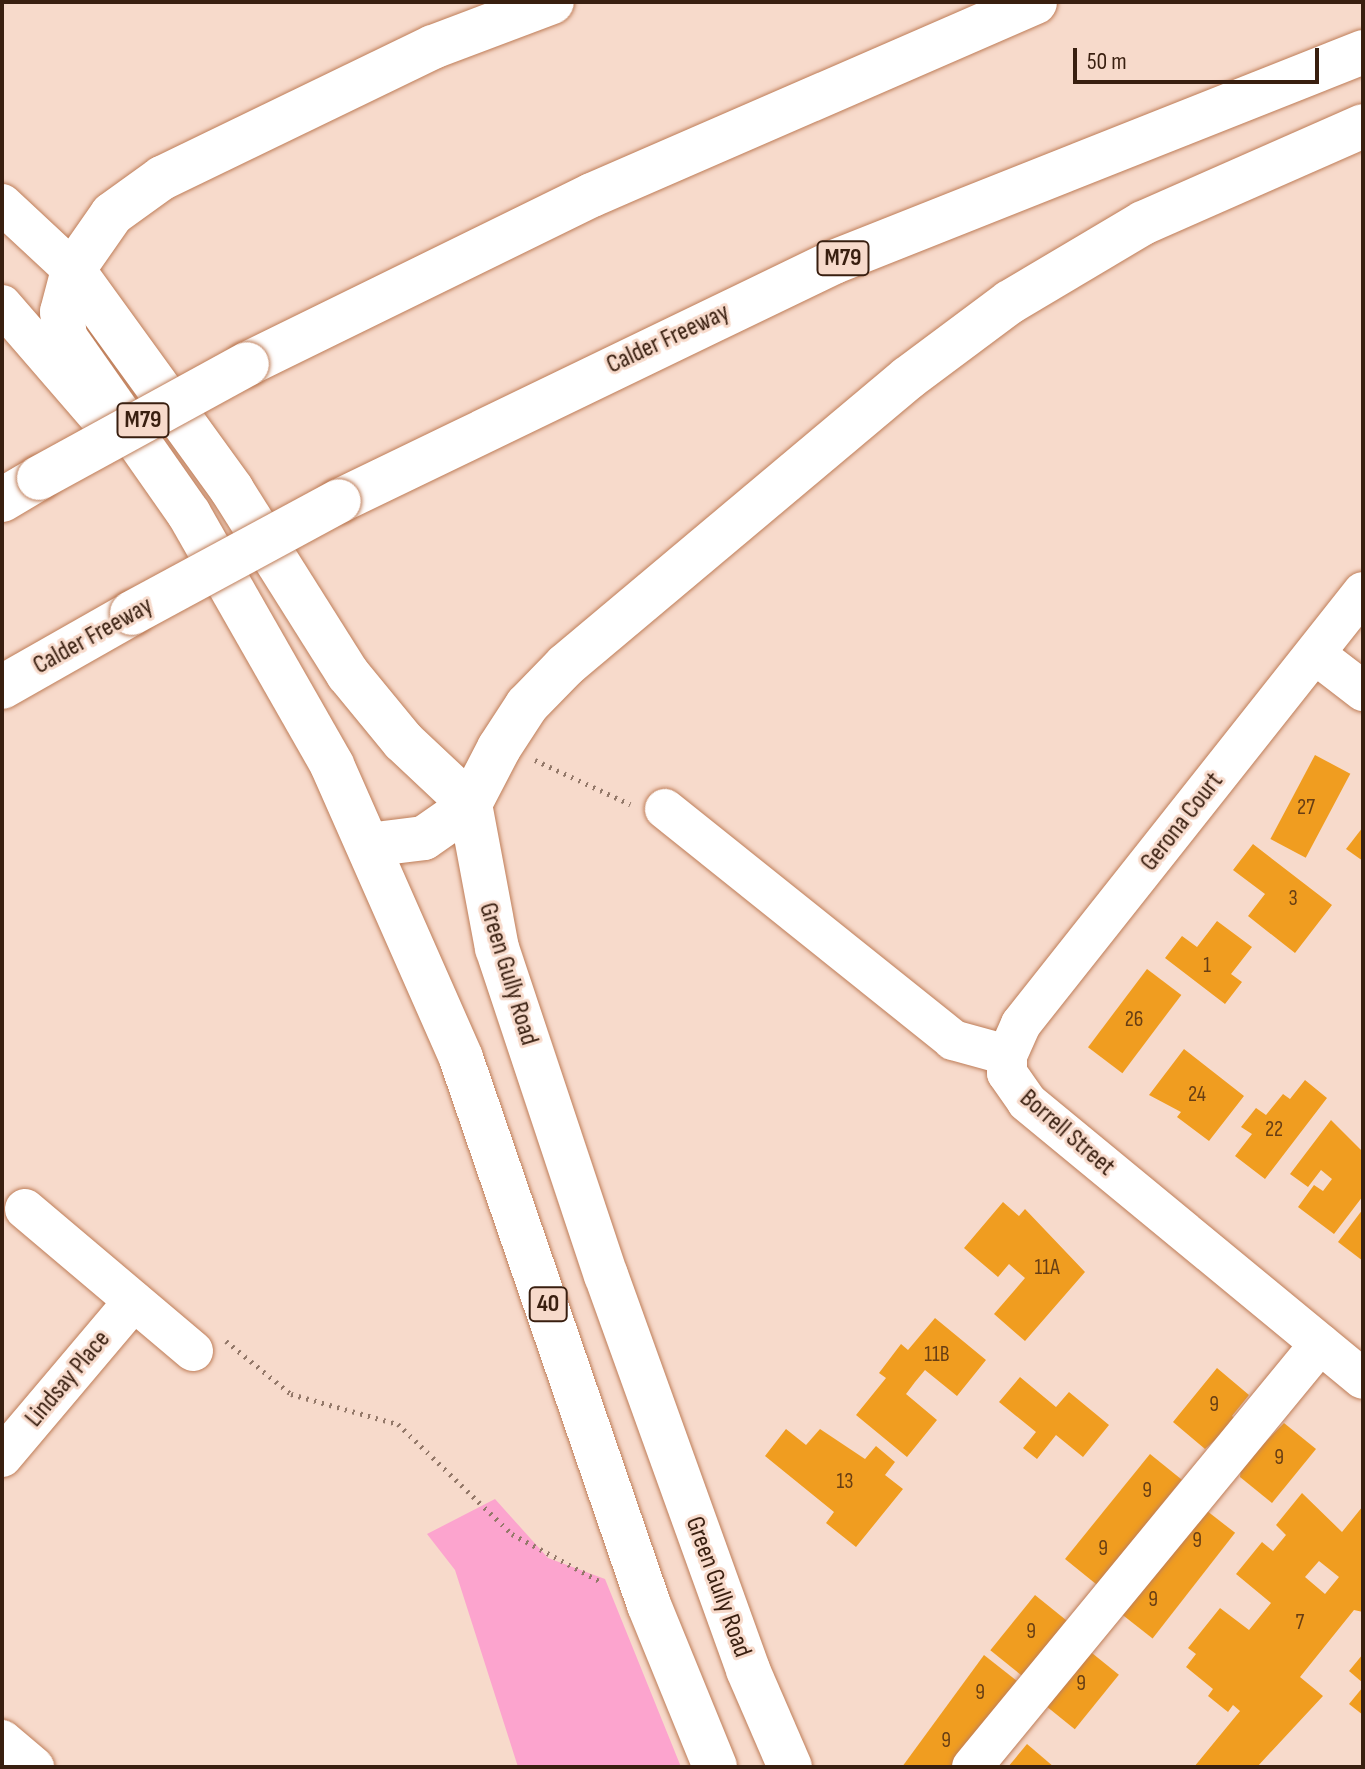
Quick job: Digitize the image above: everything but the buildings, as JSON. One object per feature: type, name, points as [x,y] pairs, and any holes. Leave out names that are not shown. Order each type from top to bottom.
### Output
[{"type":"main road","points":[[552,2],[433,47],[162,178],[112,214],[73,270],[62,312],[69,345],[189,514],[278,669],[368,845],[424,838],[470,804],[511,751],[527,705],[566,665],[908,378],[1010,302],[1143,223],[1363,126]]},
{"type":"main road","name":"M79","points":[[2,500],[247,364],[592,195],[1035,2]]},
{"type":"main road","name":"Calder Freeway","points":[[2,687],[339,501],[834,262],[1363,52]]},
{"type":"main road","points":[[73,270],[232,490],[348,674],[403,741],[470,804]]},
{"type":"main road","name":"Green Gully Road","points":[[470,804],[497,948],[601,1260],[748,1670],[790,1767]]},
{"type":"main road","name":"40","points":[[368,845],[461,1058],[649,1605],[715,1767]]},
{"type":"street","points":[[2,204],[73,270]]},
{"type":"street","points":[[2,305],[53,360],[152,484],[278,669]]},
{"type":"street","name":"Gerona Court","points":[[1007,1055],[1021,1024],[1363,592]]},
{"type":"street","points":[[1315,654],[1363,691]]},
{"type":"street","name":"Borrell Street","points":[[665,809],[953,1040],[1007,1055],[1007,1073],[1027,1102],[1363,1379]]},
{"type":"street","points":[[25,1209],[193,1351]]},
{"type":"street","name":"Lindsay Place","points":[[2,1457],[134,1301]]},
{"type":"street","points":[[972,1767],[1320,1344]]},
{"type":"street","points":[[2,1740],[34,1767]]},
{"type":"path","points":[[511,751],[622,803],[665,809]]},
{"type":"path","points":[[193,1351],[225,1341],[291,1394],[398,1424],[512,1534],[649,1605]]},
{"type":"shaded area","points":[[495,1499],[548,1558],[605,1579],[681,1767],[518,1767],[455,1570],[427,1534]]}]
